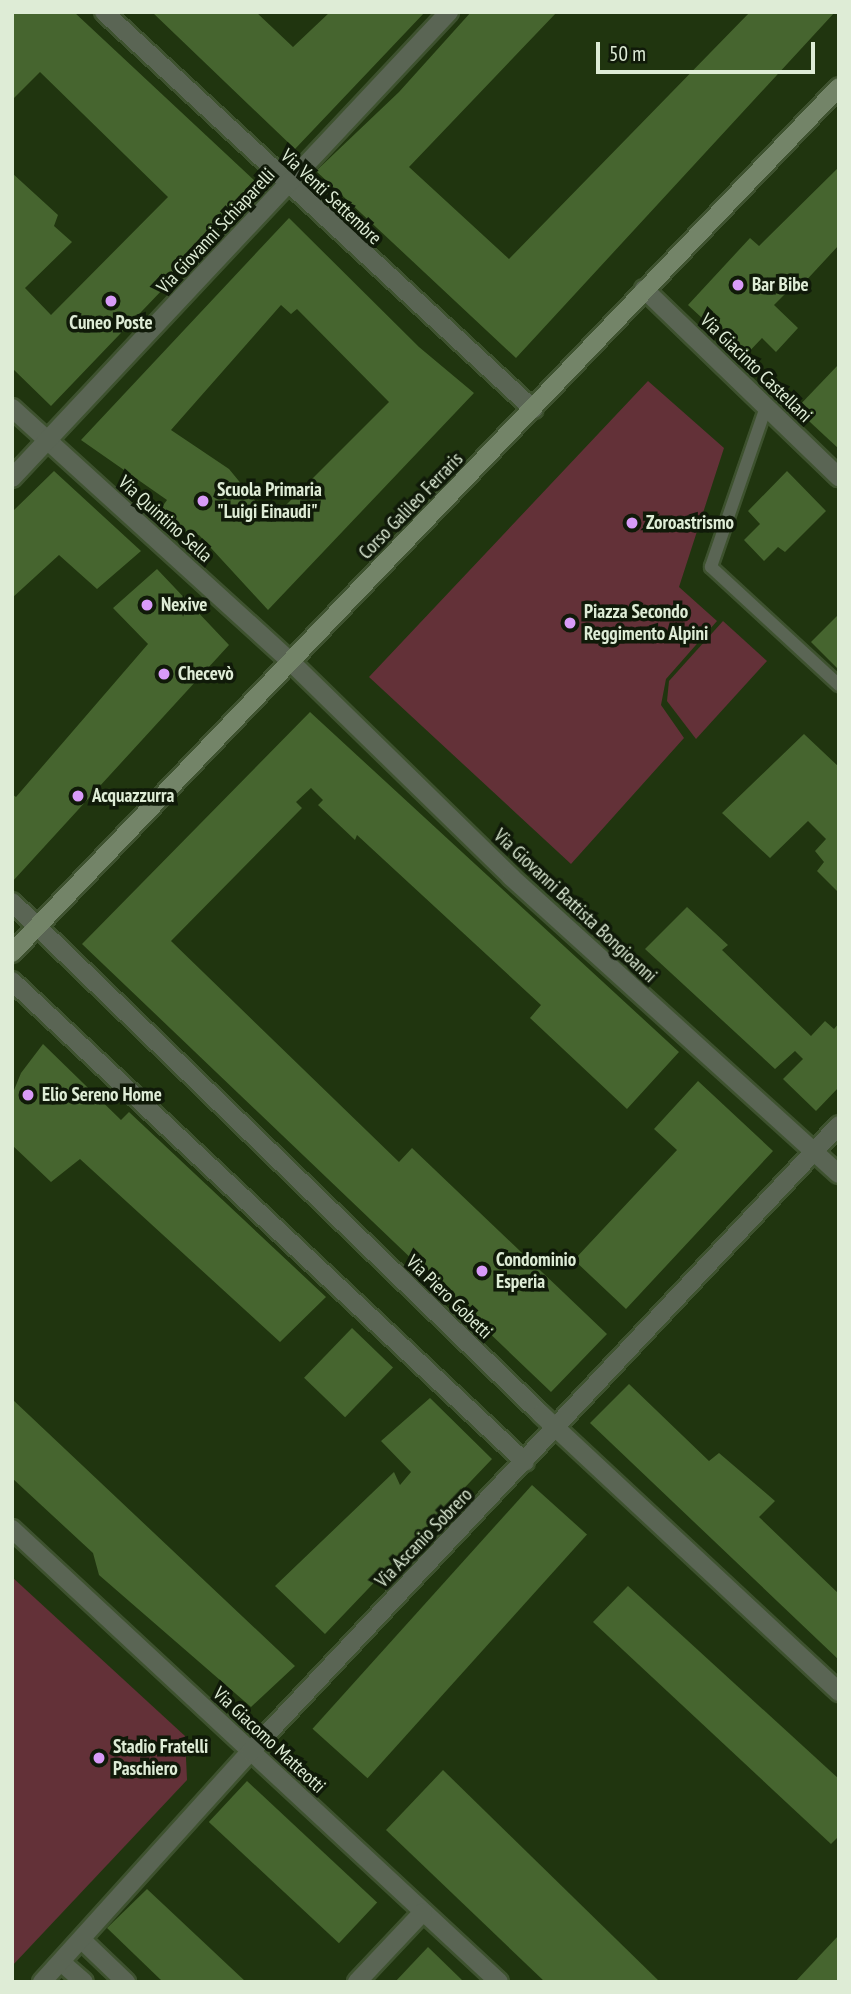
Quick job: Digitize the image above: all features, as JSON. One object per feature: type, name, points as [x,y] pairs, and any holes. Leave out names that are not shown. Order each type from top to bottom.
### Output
[{"type":"street","name":"Via Venti Settembre","points":[[104,12],[288,186],[533,409]]},
{"type":"street","name":"Via Giovanni Schiaparelli","points":[[12,478],[449,12]]},
{"type":"street","name":"Corso Galileo Ferraris","points":[[12,953],[533,409],[643,289],[839,87]]},
{"type":"street","name":"Via Giacinto Castellani","points":[[643,289],[839,477]]},
{"type":"street","name":"Via Quintino Sella","points":[[12,408],[290,661]]},
{"type":"street","name":"Via Giovanni Battista Bongioanni","points":[[290,661],[511,877],[839,1174]]},
{"type":"street","name":"Via Piero Gobetti","points":[[12,902],[557,1430],[839,1692]]},
{"type":"street","points":[[12,981],[525,1462]]},
{"type":"street","name":"Via Ascanio Sobrero","points":[[42,1982],[250,1752],[557,1430],[839,1125]]},
{"type":"street","name":"Via Giacomo Matteotti","points":[[12,1528],[499,1982]]},
{"type":"street","points":[[357,1982],[423,1912]]},
{"type":"street","points":[[82,1940],[126,1982]]},
{"type":"street","points":[[61,1962],[84,1982]]},
{"type":"lane","points":[[766,407],[710,567],[839,685]]},
{"type":"shaded area","name":"Piazza Secondo Reggimento Alpini","points":[[648,381],[724,448],[679,587],[717,621],[666,679],[661,705],[684,738],[571,864],[369,677]]},
{"type":"shaded area","points":[[723,621],[767,661],[696,739],[667,701],[669,681]]},
{"type":"shaded area","name":"Stadio Fratelli Paschiero","points":[[12,1577],[185,1736],[187,1780],[12,1966]]},
{"type":"building","points":[[12,12],[74,12],[257,183],[211,239],[51,406],[12,368],[12,173],[58,215],[54,226],[72,242],[25,288],[51,315],[168,197],[40,72],[12,100]]},
{"type":"building","points":[[152,12],[256,12],[293,47],[330,12],[425,12],[295,149]]},
{"type":"building","points":[[471,12],[557,12],[409,167],[509,259],[750,12],[835,12],[516,358],[316,171],[399,92]]},
{"type":"building","points":[[839,167],[839,245],[801,286],[797,282],[774,305],[798,328],[776,352],[762,338],[744,357],[688,305],[750,238],[759,246]]},
{"type":"building","points":[[289,218],[419,347],[474,393],[268,610],[199,535],[190,537],[159,511],[167,500],[81,440]],"holes":[[[281,305],[291,314],[297,309],[389,402],[271,520],[229,469],[171,430]]]},
{"type":"building","points":[[839,364],[839,449],[796,409]]},
{"type":"building","points":[[54,471],[141,551],[97,589],[59,555],[12,598],[12,512]]},
{"type":"building","points":[[787,471],[826,511],[785,552],[778,547],[764,561],[744,540],[760,524],[748,511]]},
{"type":"building","points":[[157,569],[229,645],[12,882],[12,794],[16,797],[148,644],[113,608]]},
{"type":"building","points":[[839,614],[839,670],[811,642]]},
{"type":"building","points":[[310,712],[679,1052],[627,1109],[530,1018],[541,1005],[357,835],[355,840],[318,805],[323,800],[311,788],[296,802],[302,808],[171,941],[399,1162],[412,1148],[607,1334],[551,1392],[82,944]]},
{"type":"building","points":[[804,734],[839,767],[839,893],[817,871],[824,862],[815,851],[826,839],[808,821],[770,858],[722,813]]},
{"type":"building","points":[[687,907],[728,945],[722,950],[811,1036],[825,1021],[834,1029],[839,1023],[839,1087],[816,1111],[783,1079],[803,1059],[795,1051],[775,1069],[645,949]]},
{"type":"building","points":[[43,1044],[121,1120],[129,1112],[326,1297],[280,1342],[80,1159],[51,1182],[12,1145],[12,1095],[21,1073]]},
{"type":"building","points":[[698,1081],[773,1151],[626,1309],[574,1260],[677,1150],[654,1129]]},
{"type":"building","points":[[352,1328],[393,1368],[345,1417],[304,1378]]},
{"type":"building","points":[[629,1384],[709,1461],[719,1453],[775,1501],[759,1517],[839,1594],[839,1660],[590,1423]]},
{"type":"building","points":[[430,1398],[492,1459],[325,1634],[275,1586],[394,1472],[400,1485],[411,1472],[381,1441]]},
{"type":"building","points":[[12,1399],[295,1666],[251,1707],[99,1575],[93,1553],[12,1478]]},
{"type":"building","points":[[532,1485],[587,1535],[368,1778],[313,1729]]},
{"type":"building","points":[[628,1586],[839,1779],[839,1836],[831,1844],[593,1622]]},
{"type":"building","points":[[443,1770],[660,1982],[545,1982],[386,1830]]},
{"type":"building","points":[[247,1781],[377,1902],[339,1943],[209,1822]]},
{"type":"building","points":[[147,1889],[246,1982],[163,1982],[107,1928]]},
{"type":"building","points":[[839,1935],[839,1982],[795,1982]]},
{"type":"building","points":[[428,1947],[464,1982],[395,1982]]},
{"type":"place","name":"Bar Bibe","points":[[738,285]]},
{"type":"place","name":"Cuneo Poste","points":[[111,301]]},
{"type":"place","name":"Scuola Primaria \"Luigi Einaudi\"","points":[[203,501]]},
{"type":"place","name":"Zoroastrismo","points":[[632,523]]},
{"type":"place","name":"Nexive","points":[[147,605]]},
{"type":"place","name":"Piazza Secondo Reggimento Alpini","points":[[570,623]]},
{"type":"place","name":"Checevò","points":[[164,674]]},
{"type":"place","name":"Acquazzurra","points":[[78,796]]},
{"type":"place","name":"Elio Sereno Home","points":[[28,1095]]},
{"type":"place","name":"Condominio Esperia","points":[[482,1271]]},
{"type":"place","name":"Stadio Fratelli Paschiero","points":[[99,1758]]}]
